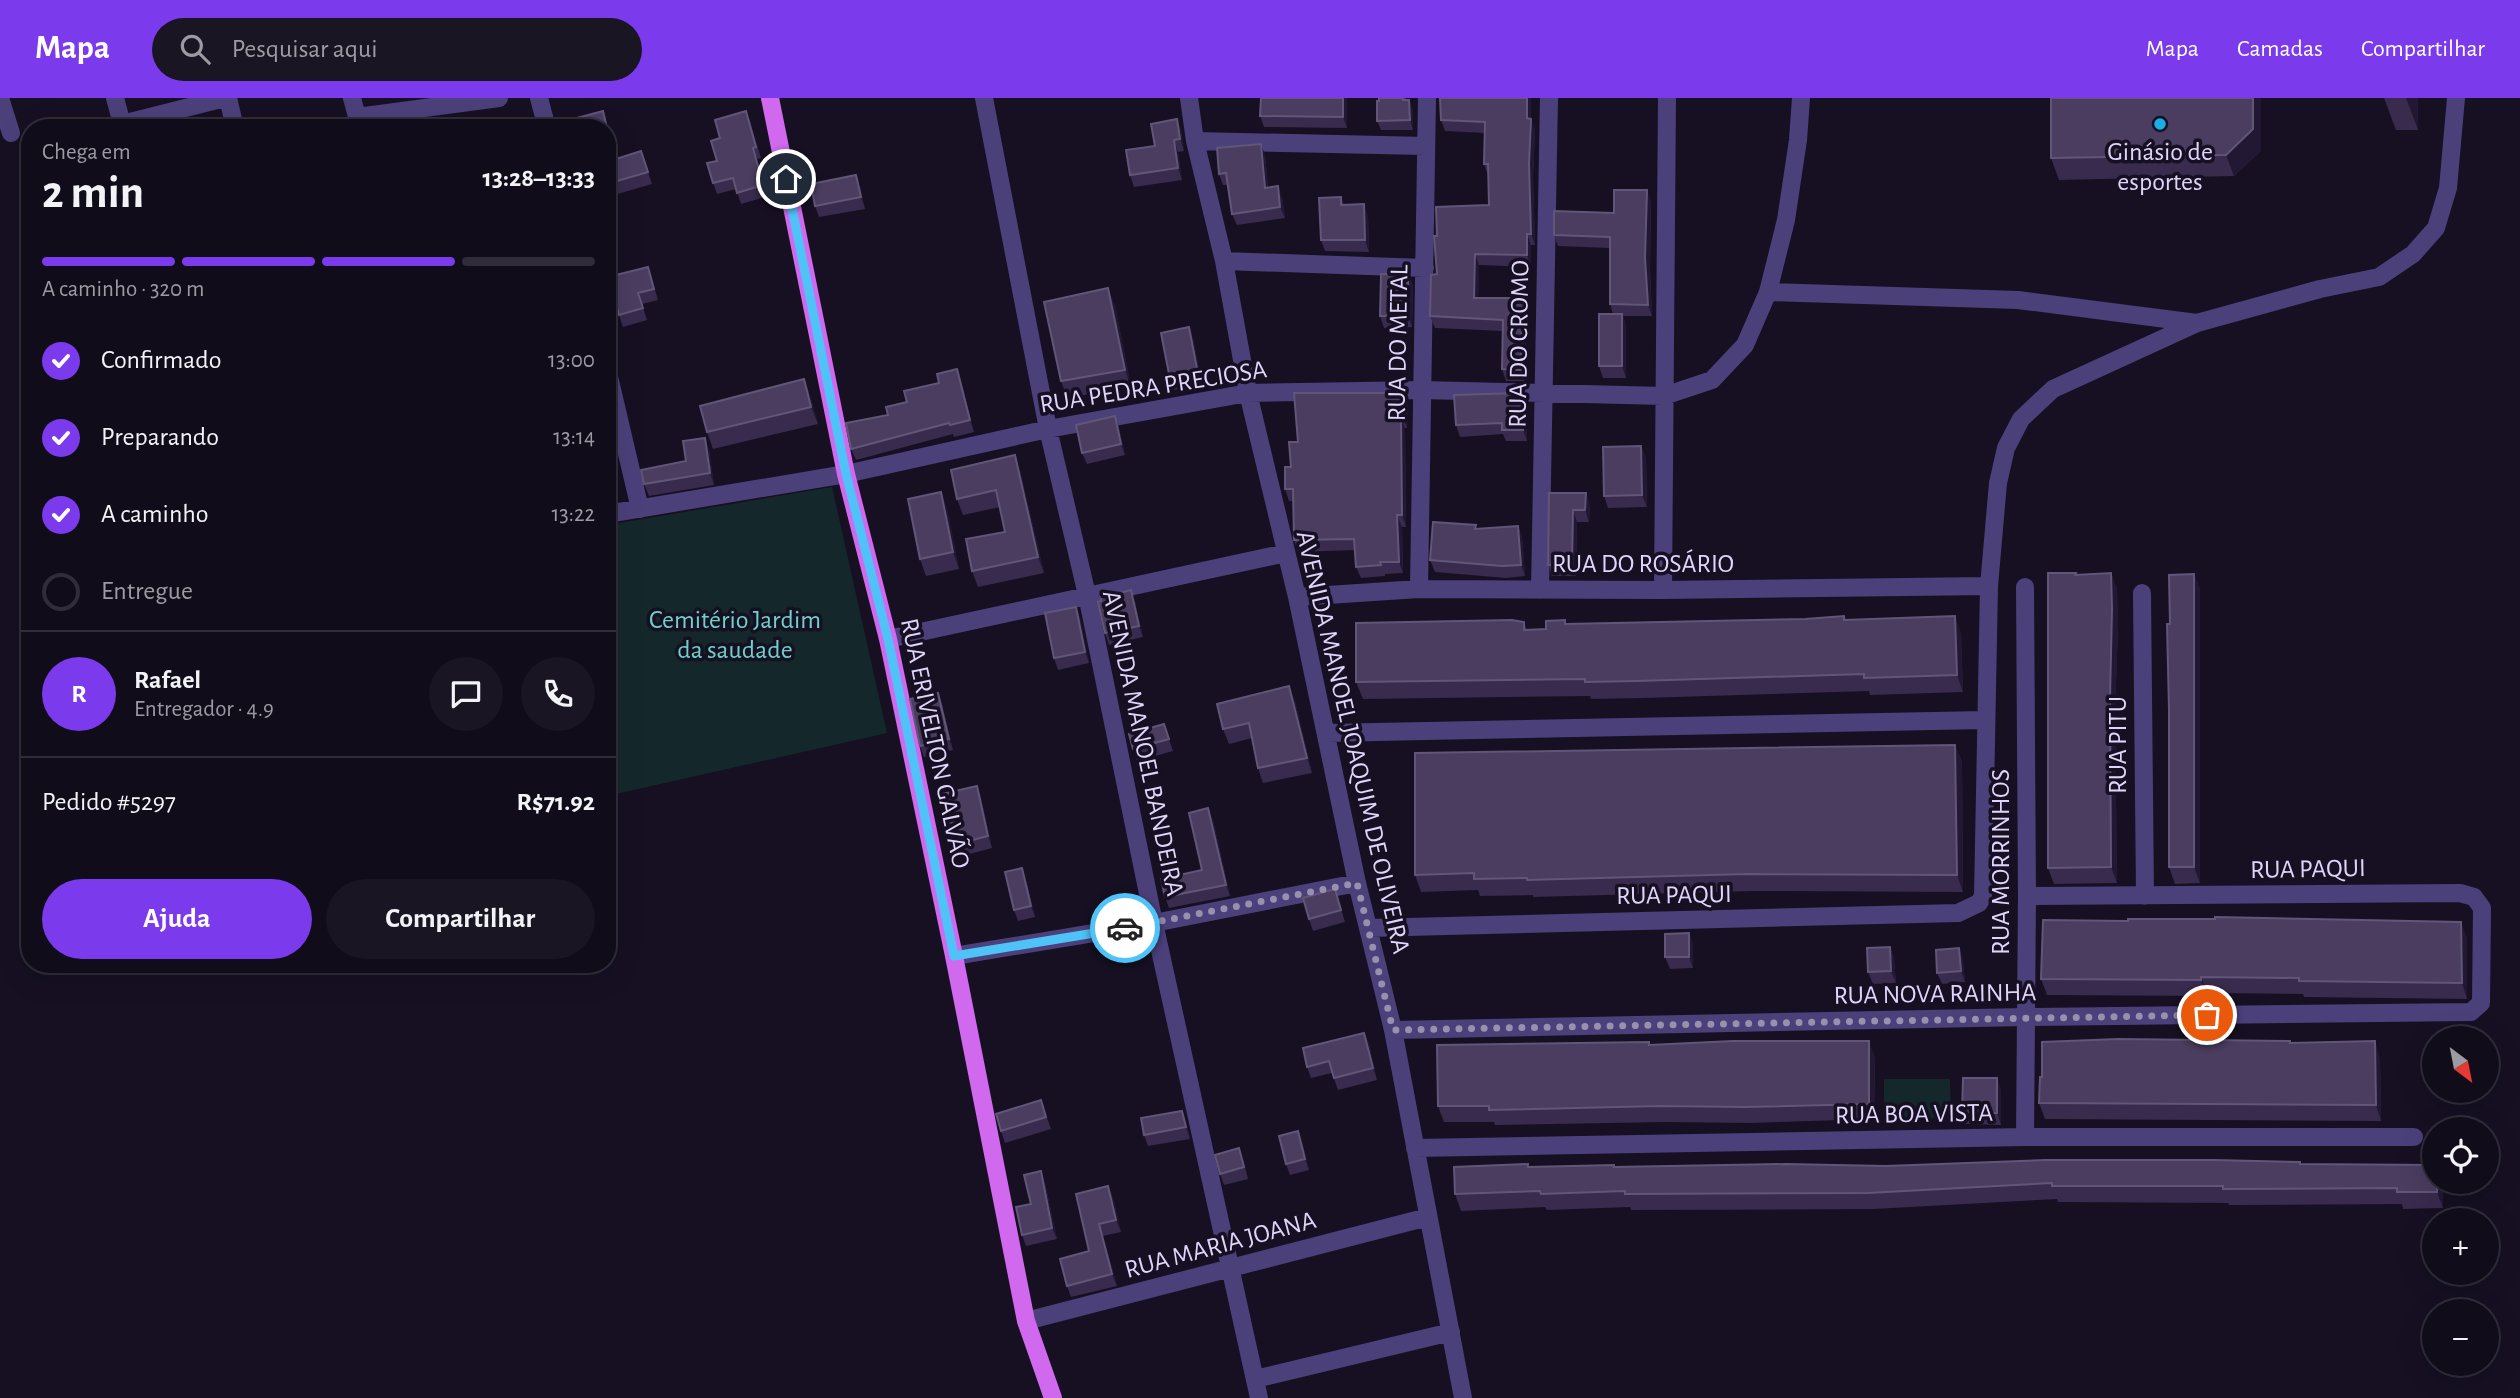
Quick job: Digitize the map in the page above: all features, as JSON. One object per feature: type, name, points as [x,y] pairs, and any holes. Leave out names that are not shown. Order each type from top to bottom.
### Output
[{"type":"main road","name":"RUA ERIVELTON GALVÃO","points":[[770,98],[846,474],[888,639],[1026,1321],[1053,1398]]},
{"type":"street","points":[[0,98],[11,133]]},
{"type":"street","points":[[115,98],[121,119]]},
{"type":"street","points":[[142,119],[226,98],[232,119]]},
{"type":"street","points":[[352,98],[357,119]]},
{"type":"street","points":[[376,119],[499,98]]},
{"type":"street","points":[[540,98],[545,119]]},
{"type":"street","name":"AVENIDA MANOEL BANDEIRA","points":[[984,98],[1048,429],[1087,595],[1154,923],[1259,1398]]},
{"type":"street","name":"AVENIDA MANOEL JOAQUIM DE OLIVEIRA","points":[[1189,98],[1195,141],[1224,261],[1248,393],[1297,597],[1357,883],[1393,1030],[1463,1398]]},
{"type":"street","name":"RUA DO METAL","points":[[1419,589],[1427,98]]},
{"type":"street","name":"RUA DO CROMO","points":[[1541,590],[1549,98]]},
{"type":"street","points":[[1663,590],[1667,98]]},
{"type":"street","points":[[1801,98],[1798,140],[1786,220],[1768,292],[2018,300],[2197,323]]},
{"type":"street","points":[[1326,733],[1985,720],[1989,586],[1998,483],[2006,448],[2021,419],[2053,389],[2197,323],[2320,289],[2379,277],[2413,254],[2436,228],[2448,188],[2456,98]]},
{"type":"street","points":[[1195,141],[1426,146]]},
{"type":"street","points":[[1224,261],[1425,268]]},
{"type":"street","name":"RUA PEDRA PRECIOSA","points":[[616,513],[846,474],[1048,429],[1248,393],[1421,390],[1664,396],[1712,380],[1745,345],[1768,292]]},
{"type":"street","points":[[616,415],[640,509]]},
{"type":"street","points":[[888,639],[1286,552]]},
{"type":"street","name":"RUA DO ROSÁRIO","points":[[1297,597],[1419,589],[1663,590],[1989,586]]},
{"type":"street","name":"RUA MORRINHOS","points":[[2025,587],[2025,1137]]},
{"type":"street","name":"RUA PITU","points":[[2142,593],[2145,896]]},
{"type":"street","name":"RUA PAQUI","points":[[1368,928],[1958,913],[1979,903],[1983,896],[1985,720]]},
{"type":"street","points":[[954,956],[1154,923],[1357,883]]},
{"type":"street","name":"RUA PAQUI","points":[[2027,897],[2460,893],[2474,897],[2482,908],[2481,1003],[2476,1008]]},
{"type":"street","name":"RUA NOVA RAINHA","points":[[1393,1030],[2026,1017],[2471,1012],[2476,1008]]},
{"type":"street","name":"RUA BOA VISTA","points":[[1415,1148],[2025,1137],[2414,1137]]},
{"type":"street","name":"RUA MARIA JOANA","points":[[1026,1321],[1427,1217]]},
{"type":"street","points":[[1255,1379],[1451,1332]]},
{"type":"green space","name":"Cemitério Jardim da saudade","points":[[832,487],[887,733],[616,794],[616,523]]},
{"type":"green space","points":[[1884,1079],[1950,1079],[1951,1118],[1884,1119]]},
{"type":"building","points":[[1261,98],[1343,98],[1343,117],[1260,116]]},
{"type":"building","points":[[1379,98],[1409,100],[1410,120],[1377,121]]},
{"type":"building","points":[[1440,98],[1527,98],[1527,118],[1531,119],[1531,234],[1527,234],[1527,255],[1475,254],[1474,298],[1526,298],[1525,320],[1522,320],[1521,370],[1502,369],[1503,320],[1430,316],[1431,275],[1437,274],[1434,236],[1437,236],[1436,207],[1489,205],[1488,164],[1484,164],[1485,122],[1441,120]]},
{"type":"building","name":"Ginásio de esportes","points":[[2051,98],[2253,98],[2253,129],[2226,155],[2051,158]]},
{"type":"building","points":[[603,111],[605,119],[573,119]]},
{"type":"building","points":[[746,111],[763,185],[737,193],[733,178],[713,183],[707,163],[717,161],[711,141],[720,138],[715,120]]},
{"type":"building","points":[[1177,119],[1180,139],[1174,140],[1178,168],[1130,175],[1126,150],[1155,146],[1151,124]]},
{"type":"building","points":[[1261,144],[1265,188],[1278,186],[1280,207],[1232,214],[1226,173],[1219,174],[1217,148]]},
{"type":"building","points":[[641,151],[648,172],[616,181],[616,159]]},
{"type":"building","points":[[856,175],[861,197],[815,206],[811,184]]},
{"type":"building","points":[[1614,190],[1647,190],[1645,258],[1648,305],[1610,304],[1610,237],[1554,235],[1554,211],[1614,213]]},
{"type":"building","points":[[1341,197],[1341,205],[1364,204],[1365,240],[1321,240],[1319,198]]},
{"type":"building","points":[[648,267],[654,289],[638,293],[643,308],[619,315],[616,305],[616,275]]},
{"type":"building","points":[[1381,274],[1408,275],[1408,316],[1380,316]]},
{"type":"building","points":[[1108,288],[1125,370],[1061,381],[1044,302]]},
{"type":"building","points":[[1599,314],[1622,314],[1622,366],[1599,366]]},
{"type":"building","points":[[1189,327],[1198,374],[1170,379],[1161,333]]},
{"type":"building","points":[[957,369],[970,420],[851,449],[846,423],[888,415],[886,407],[907,402],[904,391],[939,383],[937,374]]},
{"type":"building","points":[[804,379],[811,407],[707,432],[700,406]]},
{"type":"building","points":[[1294,393],[1403,393],[1402,515],[1397,515],[1399,562],[1380,562],[1381,565],[1356,567],[1354,539],[1294,540],[1293,489],[1285,489],[1285,467],[1291,467],[1289,442],[1298,442]]},
{"type":"building","points":[[1520,393],[1523,430],[1502,430],[1502,423],[1456,425],[1454,395]]},
{"type":"building","points":[[1115,416],[1121,444],[1082,453],[1076,425]]},
{"type":"building","points":[[705,438],[710,473],[644,484],[641,470],[686,461],[683,441]]},
{"type":"building","points":[[1641,446],[1642,495],[1604,496],[1603,447]]},
{"type":"building","points":[[1015,455],[1038,557],[972,571],[966,539],[1005,532],[996,490],[957,499],[951,470]]},
{"type":"building","points":[[941,492],[953,552],[920,559],[908,499]]},
{"type":"building","points":[[1549,493],[1586,493],[1585,510],[1573,510],[1572,565],[1548,565]]},
{"type":"building","points":[[1433,522],[1476,525],[1475,529],[1518,526],[1521,565],[1430,560]]},
{"type":"building","points":[[2048,573],[2111,573],[2111,867],[2048,868]]},
{"type":"building","points":[[2194,574],[2194,867],[2169,867],[2169,575]]},
{"type":"building","points":[[1131,590],[1139,626],[1105,633],[1098,602],[1101,598]]},
{"type":"building","points":[[1076,607],[1085,652],[1054,658],[1045,613]]},
{"type":"building","points":[[1844,616],[1844,620],[1955,616],[1957,675],[1864,678],[1864,674],[1585,682],[1585,679],[1356,682],[1356,623],[1512,620],[1524,622],[1524,630],[1546,629],[1546,621],[1565,620],[1565,624]]},
{"type":"building","points":[[1289,686],[1307,758],[1258,768],[1249,723],[1223,729],[1217,704]]},
{"type":"building","points":[[938,693],[949,739],[920,746],[910,699]]},
{"type":"building","points":[[1164,724],[1169,739],[1133,749],[1129,734]]},
{"type":"building","points":[[1955,745],[1957,875],[1747,874],[1527,880],[1474,879],[1474,873],[1415,875],[1415,753]]},
{"type":"building","points":[[977,786],[988,836],[957,844],[950,815],[946,815],[942,794]]},
{"type":"building","points":[[1208,808],[1226,885],[1165,897],[1161,879],[1202,870],[1189,813]]},
{"type":"building","points":[[1022,868],[1031,906],[1014,910],[1005,872]]},
{"type":"building","points":[[1335,889],[1341,910],[1309,919],[1303,898]]},
{"type":"building","points":[[2215,917],[2461,922],[2462,983],[2201,977],[2201,980],[2041,979],[2043,920],[2128,921]]},
{"type":"building","points":[[1689,933],[1689,957],[1665,957],[1665,934]]},
{"type":"building","points":[[1890,947],[1891,971],[1868,972],[1867,948]]},
{"type":"building","points":[[1959,948],[1961,971],[1937,973],[1936,950]]},
{"type":"building","points":[[1364,1033],[1373,1068],[1334,1078],[1329,1061],[1307,1067],[1303,1048]]},
{"type":"building","points":[[2118,1039],[2290,1043],[2375,1041],[2376,1105],[2039,1103],[2042,1042]]},
{"type":"building","points":[[1733,1041],[1869,1041],[1869,1104],[1489,1110],[1489,1106],[1438,1106],[1437,1045],[1649,1042],[1649,1045]]},
{"type":"building","points":[[1963,1078],[1997,1078],[1997,1113],[1962,1113]]},
{"type":"building","points":[[1041,1100],[1046,1117],[1001,1131],[996,1114]]},
{"type":"building","points":[[1182,1111],[1186,1127],[1144,1135],[1141,1118]]},
{"type":"building","points":[[1298,1131],[1305,1159],[1286,1164],[1279,1136]]},
{"type":"building","points":[[1239,1148],[1244,1167],[1220,1174],[1215,1155]]},
{"type":"building","points":[[2045,1160],[2214,1160],[2422,1165],[2422,1192],[2397,1192],[2397,1188],[2223,1189],[2223,1186],[2052,1186],[2052,1183],[1868,1193],[1625,1194],[1625,1191],[1541,1194],[1540,1191],[1455,1194],[1454,1167],[1528,1164],[1528,1167],[1786,1164],[1886,1166]]},
{"type":"building","points":[[1041,1171],[1052,1228],[1022,1235],[1016,1207],[1031,1204],[1024,1175]]},
{"type":"building","points":[[1108,1186],[1116,1220],[1099,1224],[1112,1274],[1067,1286],[1060,1259],[1089,1251],[1076,1194]]},
{"type":"way so far","points":[[1125,928],[1357,883],[1393,1030],[2207,1015]]},
{"type":"place","name":"Ginásio de esportes","points":[[2160,124]]},
{"type":"route","points":[[786,179],[846,474],[888,639],[954,956],[1125,928]]}]
